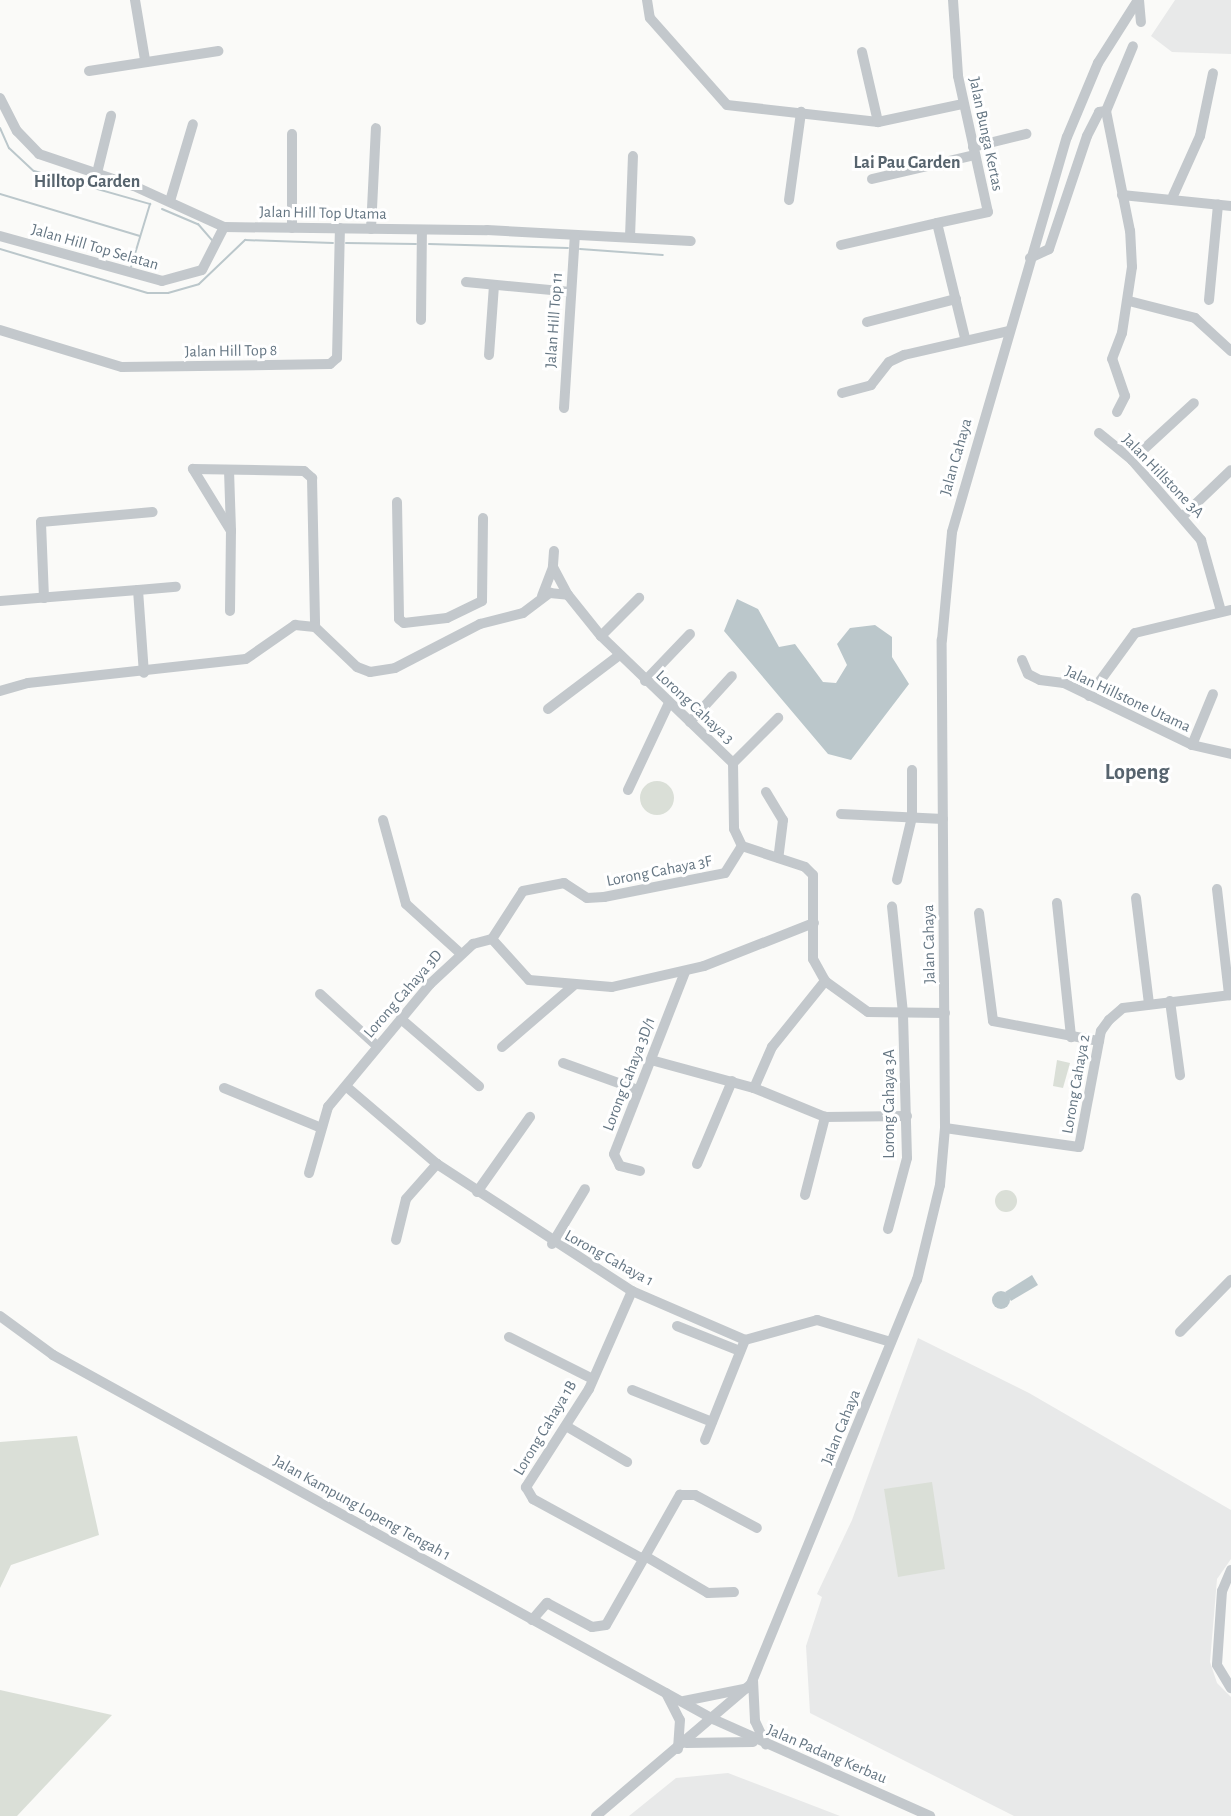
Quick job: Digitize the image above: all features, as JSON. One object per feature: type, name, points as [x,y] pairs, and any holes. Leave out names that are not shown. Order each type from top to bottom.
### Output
[{"type":"street","points":[[135,0],[145,60]]},
{"type":"street","points":[[647,0],[650,18],[722,102],[878,122],[963,104]]},
{"type":"street","name":"Jalan Bunga Kertas","points":[[938,223],[988,212],[963,104],[953,0]]},
{"type":"street","points":[[1139,0],[1141,22]]},
{"type":"street","name":"Jalan Cahaya","points":[[596,1816],[682,1746],[751,1684],[891,1342],[930,1237],[945,1128],[943,819],[947,564],[961,489],[1076,111],[1139,0]]},
{"type":"street","points":[[1117,412],[1125,396],[1112,359],[1129,301],[1130,231],[1106,111],[1133,46]]},
{"type":"street","points":[[89,71],[145,60],[219,51]]},
{"type":"street","points":[[862,52],[878,122]]},
{"type":"street","points":[[1173,196],[1200,136],[1213,73]]},
{"type":"street","name":"Jalan Hill Top Utama","points":[[0,98],[16,131],[39,154],[97,172],[170,201],[224,227],[422,230],[630,237],[691,242]]},
{"type":"street","points":[[1030,258],[1049,249],[1087,136],[1099,112],[1106,111]]},
{"type":"street","points":[[789,200],[801,112]]},
{"type":"street","points":[[97,172],[111,116]]},
{"type":"street","points":[[170,201],[193,124]]},
{"type":"street","points":[[371,229],[376,129]]},
{"type":"street","points":[[292,134],[292,228]]},
{"type":"street","points":[[872,179],[1026,134]]},
{"type":"street","points":[[630,237],[633,156]]},
{"type":"street","points":[[1122,195],[1173,196],[1231,206]]},
{"type":"street","points":[[1209,300],[1218,204]]},
{"type":"street","points":[[841,245],[938,223],[965,338]]},
{"type":"street","name":"Jalan Hill Top Selatan","points":[[0,236],[162,281],[202,270],[224,227]]},
{"type":"street","name":"Jalan Hill Top 8","points":[[0,330],[122,368],[330,364],[337,358],[340,228]]},
{"type":"street","points":[[421,320],[422,230]]},
{"type":"street","name":"Jalan Hill Top 11","points":[[564,408],[575,235]]},
{"type":"street","points":[[466,282],[571,292]]},
{"type":"street","points":[[489,355],[494,286]]},
{"type":"street","points":[[867,321],[956,298]]},
{"type":"street","points":[[1129,301],[1195,318],[1231,351]]},
{"type":"street","points":[[842,393],[871,385],[898,357],[965,338],[1010,331]]},
{"type":"street","points":[[1132,460],[1194,403]]},
{"type":"street","name":"Jalan Hillstone 3A","points":[[1099,433],[1132,460],[1183,516],[1201,540],[1226,610]]},
{"type":"street","points":[[229,470],[230,610]]},
{"type":"street","points":[[231,531],[191,473],[229,470],[304,471],[312,478],[315,627],[357,667],[370,672],[395,668],[485,622],[523,613],[542,596],[553,567],[554,551]]},
{"type":"street","points":[[1183,516],[1231,470]]},
{"type":"street","points":[[397,502],[399,619],[413,624],[479,604]]},
{"type":"street","points":[[44,598],[41,522],[153,512]]},
{"type":"street","points":[[483,518],[479,604],[485,622]]},
{"type":"street","name":"Lorong Cahaya 3","points":[[553,567],[568,595],[618,656],[733,764],[735,837],[742,846]]},
{"type":"street","points":[[0,601],[176,587]]},
{"type":"street","points":[[138,590],[144,673]]},
{"type":"street","points":[[542,596],[568,595]]},
{"type":"street","points":[[601,636],[639,598]]},
{"type":"street","points":[[1089,696],[1135,633],[1226,610]]},
{"type":"street","points":[[0,691],[28,683],[144,673],[246,659],[288,628],[315,627]]},
{"type":"street","points":[[645,681],[690,634]]},
{"type":"street","points":[[548,709],[618,656]]},
{"type":"street","name":"Jalan Hillstone Utama","points":[[1022,660],[1028,674],[1089,696],[1192,745],[1231,754]]},
{"type":"street","points":[[690,722],[732,676]]},
{"type":"street","points":[[1192,745],[1213,694]]},
{"type":"street","points":[[628,789],[669,703]]},
{"type":"street","points":[[733,764],[778,718]]},
{"type":"street","points":[[897,880],[912,817],[912,770]]},
{"type":"street","points":[[766,792],[783,820],[778,858]]},
{"type":"street","points":[[841,814],[943,819]]},
{"type":"street","points":[[383,820],[406,904],[459,952]]},
{"type":"street","points":[[742,846],[778,858],[813,875],[813,959],[825,981],[868,1012],[945,1013]]},
{"type":"street","name":"Lorong Cahaya 3F","points":[[492,939],[523,891],[564,883],[581,895],[604,897],[725,873],[742,846]]},
{"type":"street","points":[[1217,889],[1230,995]]},
{"type":"street","points":[[1136,898],[1149,1004]]},
{"type":"street","points":[[1057,903],[1071,1036]]},
{"type":"street","name":"Lorong Cahaya 3A","points":[[888,1229],[907,1158],[903,1013],[892,907]]},
{"type":"street","points":[[979,913],[993,1021],[1099,1041]]},
{"type":"street","points":[[492,939],[520,976],[573,986],[612,987],[685,972],[813,923]]},
{"type":"street","name":"Lorong Cahaya 3D","points":[[309,1173],[319,1127],[328,1107],[348,1088],[377,1046],[459,952],[492,939]]},
{"type":"street","name":"Lorong Cahaya 3D/1","points":[[640,1171],[620,1166],[614,1154],[685,972]]},
{"type":"street","points":[[754,1088],[772,1047],[825,981]]},
{"type":"street","points":[[502,1047],[573,986]]},
{"type":"street","points":[[320,994],[377,1046]]},
{"type":"street","name":"Lorong Cahaya 2","points":[[945,1128],[1079,1147],[1099,1041],[1108,1020],[1123,1008],[1230,995]]},
{"type":"street","points":[[1170,1001],[1180,1075]]},
{"type":"street","points":[[401,1019],[479,1086]]},
{"type":"street","points":[[651,1060],[754,1088],[825,1117],[907,1116]]},
{"type":"street","points":[[563,1063],[638,1090]]},
{"type":"street","points":[[698,1164],[732,1081]]},
{"type":"street","points":[[224,1088],[319,1127]]},
{"type":"street","name":"Lorong Cahaya 1","points":[[348,1088],[437,1164],[552,1244],[632,1291],[746,1340]]},
{"type":"street","points":[[805,1195],[825,1117]]},
{"type":"street","points":[[477,1192],[530,1118]]},
{"type":"street","points":[[396,1240],[406,1199],[437,1164]]},
{"type":"street","points":[[552,1244],[585,1189]]},
{"type":"street","points":[[1180,1332],[1231,1280]]},
{"type":"street","name":"Lorong Cahaya 1B","points":[[632,1291],[566,1426],[529,1479],[528,1494],[644,1558]]},
{"type":"street","name":"Jalan Kampung Lopeng Tengah 1","points":[[0,1316],[53,1355],[713,1719]]},
{"type":"street","points":[[705,1440],[746,1340],[817,1320],[891,1342]]},
{"type":"street","points":[[677,1326],[740,1351]]},
{"type":"street","points":[[509,1337],[591,1378]]},
{"type":"street","points":[[632,1390],[712,1422]]},
{"type":"street","points":[[566,1426],[627,1462]]},
{"type":"street","points":[[532,1620],[547,1603],[599,1630],[644,1558],[676,1500],[686,1494],[757,1528]]},
{"type":"street","points":[[644,1558],[708,1593],[734,1592]]},
{"type":"street","points":[[1231,1570],[1222,1591],[1217,1665],[1231,1688]]},
{"type":"street","points":[[664,1690],[680,1720],[682,1746],[763,1743],[755,1721],[751,1684],[684,1701]]},
{"type":"street","name":"Jalan Padang Kerbau","points":[[713,1719],[930,1816]]},
{"type":"shaded area","points":[[1175,0],[1231,0],[1231,54],[1172,52],[1151,36]]},
{"type":"shaded area","points":[[737,599],[758,609],[779,647],[795,644],[823,682],[836,683],[847,665],[837,644],[850,628],[875,625],[892,637],[892,657],[909,684],[851,760],[828,754],[724,631]]},
{"type":"shaded area","points":[[657,781],[669,786],[674,798],[669,810],[657,815],[645,810],[640,798],[645,786]]},
{"type":"shaded area","points":[[1057,1060],[1070,1063],[1063,1088],[1053,1086]]},
{"type":"shaded area","points":[[1006,1190],[1014,1193],[1017,1201],[1014,1209],[1006,1212],[998,1209],[995,1201],[998,1193]]},
{"type":"shaded area","points":[[1032,1275],[1038,1285],[1011,1301],[1005,1292]]},
{"type":"shaded area","points":[[1001,1291],[1007,1294],[1010,1300],[1007,1306],[1001,1309],[995,1306],[992,1300],[995,1294]]},
{"type":"shaded area","points":[[918,1338],[1029,1393],[1231,1510],[1231,1559],[1217,1579],[1210,1662],[1217,1683],[1231,1697],[1231,1816],[1014,1816],[810,1713],[806,1646],[822,1597],[817,1594],[852,1520]]},
{"type":"shaded area","points":[[77,1436],[99,1535],[11,1565],[0,1588],[0,1442]]},
{"type":"shaded area","points":[[932,1482],[945,1569],[898,1577],[884,1489]]},
{"type":"shaded area","points":[[0,1690],[112,1715],[17,1816],[0,1816]]},
{"type":"shaded area","points":[[728,1773],[840,1816],[629,1816],[676,1778]]},
{"type":"waterway","points":[[0,128],[9,148],[34,171],[150,204]]},
{"type":"waterway","points":[[0,194],[140,236]]},
{"type":"waterway","points":[[131,267],[150,204]]},
{"type":"waterway","points":[[162,209],[198,224],[212,240]]},
{"type":"waterway","points":[[0,249],[148,293],[168,293],[199,284],[245,240],[333,243]]},
{"type":"waterway","points":[[346,243],[416,244]]},
{"type":"waterway","points":[[429,244],[568,248]]},
{"type":"waterway","points":[[580,249],[663,255]]},
{"type":"district","name":"Lai Pau Garden","points":[[907,163]]},
{"type":"district","name":"Hilltop Garden","points":[[87,182]]},
{"type":"district","name":"Lopeng","points":[[1137,773]]}]
